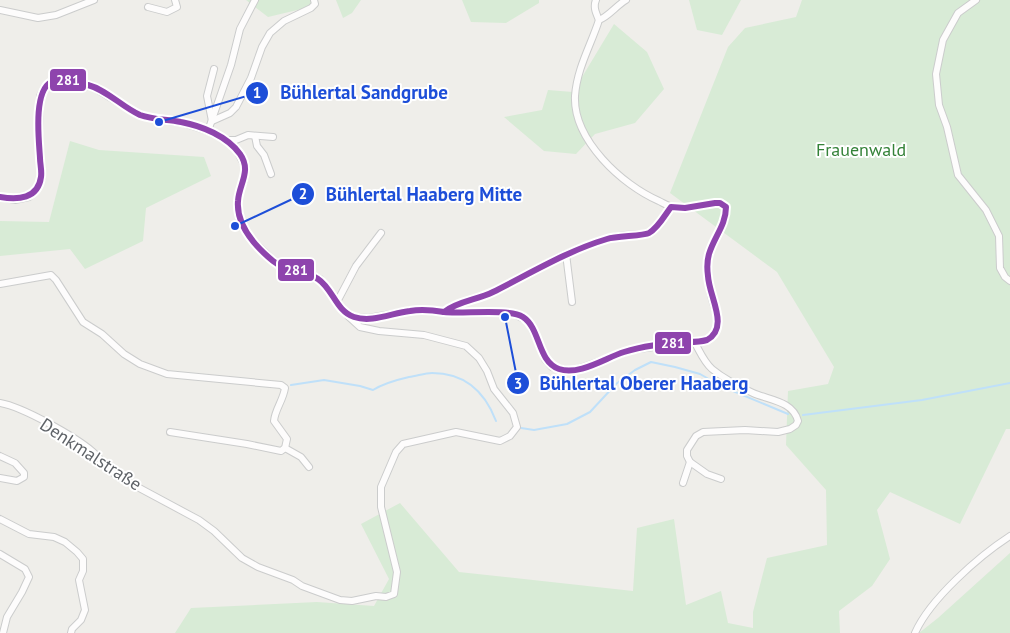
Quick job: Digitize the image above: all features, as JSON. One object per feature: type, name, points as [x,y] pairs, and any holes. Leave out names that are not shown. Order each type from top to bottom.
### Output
[{"type":"street","points":[[0,10],[38,18],[56,15],[94,0]]},
{"type":"street","points":[[148,7],[167,12],[177,8],[175,0]]},
{"type":"street","points":[[208,131],[231,65],[240,29],[255,0]]},
{"type":"street","points":[[212,121],[230,113],[236,107],[251,78],[262,47],[270,33],[284,21],[312,8],[315,4],[314,0]]},
{"type":"street","points":[[0,197],[15,200],[29,197],[38,187],[42,177],[39,133],[40,96],[44,88],[51,82],[71,82],[90,85],[137,114],[154,119],[183,122],[226,140],[237,151],[246,168],[238,196],[239,219],[251,239],[277,264],[308,273],[320,279],[344,311],[354,317],[368,318],[414,310],[512,313],[528,321],[545,359],[552,366],[572,371],[631,350],[707,340],[714,335],[719,325],[709,282],[708,258],[710,249],[726,215],[726,206],[715,203],[685,208],[671,207],[641,193],[614,172],[592,145],[578,116],[575,98],[579,71],[599,20],[596,12],[596,0]]},
{"type":"street","points":[[599,20],[605,18],[626,0]]},
{"type":"street","points":[[976,0],[958,13],[943,40],[936,74],[940,105],[958,175],[986,210],[999,236],[1000,268],[1010,282]]},
{"type":"street","points":[[212,121],[207,96],[214,68]]},
{"type":"street","points":[[226,140],[236,140],[248,135],[273,137]]},
{"type":"street","points":[[255,136],[257,146],[264,156],[271,174]]},
{"type":"street","points":[[443,312],[450,307],[491,293],[566,254],[609,238],[648,234],[657,226],[671,207]]},
{"type":"street","points":[[336,302],[356,266],[381,233]]},
{"type":"street","points":[[566,254],[572,302]]},
{"type":"street","points":[[0,284],[51,276],[56,280],[83,322],[102,334],[124,354],[152,369],[167,374],[281,385],[285,388],[284,396],[275,412],[274,421],[286,439],[285,448]]},
{"type":"street","name":"Denkmalstraße","points":[[0,403],[24,411],[79,442],[94,453],[117,476],[199,520],[214,531],[242,558],[258,567],[293,580],[327,597],[352,600],[376,596],[386,597],[394,594],[397,572],[381,507],[381,487],[396,452],[403,444],[456,432],[500,441],[510,436],[517,427],[513,413],[494,389],[487,371],[479,358],[466,346],[424,335],[379,331],[360,327],[344,311]]},
{"type":"street","points":[[695,343],[702,357],[712,368],[754,393],[773,399],[791,408],[798,420],[796,425],[790,429],[778,432],[745,430],[703,432],[696,436],[687,450],[690,462],[707,474],[721,479]]},
{"type":"street","points":[[170,432],[281,451],[285,448]]},
{"type":"street","points":[[285,448],[301,457],[309,467]]},
{"type":"street","points":[[0,456],[15,463],[24,473],[24,477],[18,481],[0,478]]},
{"type":"street","points":[[684,483],[690,462]]},
{"type":"street","points":[[0,519],[29,534],[54,537],[71,547],[83,559],[83,571],[79,580],[85,610],[81,620],[72,629],[71,633]]},
{"type":"street","points":[[915,633],[930,608],[943,594],[995,546],[1010,536]]},
{"type":"street","points":[[0,554],[25,568],[29,577],[7,617],[4,633]]},
{"type":"green space","points":[[246,0],[317,0],[310,7],[268,17]]},
{"type":"green space","points":[[336,0],[361,0],[352,13],[343,18]]},
{"type":"green space","points":[[462,0],[539,0],[539,3],[506,23],[471,22]]},
{"type":"green space","points":[[689,0],[741,0],[722,35],[697,30]]},
{"type":"green space","name":"Frauenwald","points":[[802,0],[1010,0],[1010,429],[1006,429],[960,524],[890,492],[877,510],[890,559],[872,586],[839,611],[840,633],[175,633],[191,608],[317,602],[374,606],[389,579],[361,524],[400,503],[459,572],[633,591],[637,528],[674,519],[686,605],[721,591],[728,623],[753,628],[753,612],[767,558],[827,545],[826,490],[786,445],[788,391],[828,384],[834,367],[777,272],[670,193],[728,47],[745,28],[796,17]]},
{"type":"green space","points":[[614,24],[647,52],[664,89],[635,123],[595,134],[576,154],[544,151],[504,117],[542,110],[548,90],[573,92]]},
{"type":"green space","points":[[70,141],[99,150],[204,157],[211,176],[146,208],[143,241],[85,269],[70,249],[0,256],[0,221],[49,222]]},
{"type":"green space","points":[[1010,553],[1010,633],[919,633],[938,618]]},
{"type":"waterway","points":[[521,428],[534,430],[567,424],[590,412],[616,384],[635,370],[651,362],[700,374],[721,386],[788,414]]},
{"type":"waterway","points":[[291,385],[324,380],[373,390],[409,377],[429,373],[444,374],[464,381],[480,393],[496,421]]},
{"type":"waterway","points":[[803,415],[922,400],[1010,383]]},
{"type":"transit line","name":"281","points":[[0,197],[20,198],[31,194],[39,184],[41,175],[38,117],[39,106],[45,87],[55,81],[64,80],[80,83],[95,87],[140,115],[197,126],[221,137],[235,148],[245,166],[238,210],[248,235],[278,265],[318,279],[348,314],[361,319],[368,319],[414,310],[444,312]]},
{"type":"transit line","name":"281","points":[[715,203],[720,203],[726,207],[724,220],[708,259],[709,284],[718,320],[714,334],[707,340],[639,348],[583,368],[567,371],[552,365],[547,359],[533,329],[523,317],[516,314],[497,312],[444,312],[455,305],[493,292],[549,263],[592,244],[611,238],[649,233],[658,225],[671,207],[685,208],[715,203]]},
{"type":"place","name":"Bühlertal Sandgrube","points":[[159,122]]},
{"type":"place","name":"Bühlertal Haaberg Mitte","points":[[235,226]]},
{"type":"place","name":"Bühlertal Oberer Haaberg","points":[[505,317]]}]
